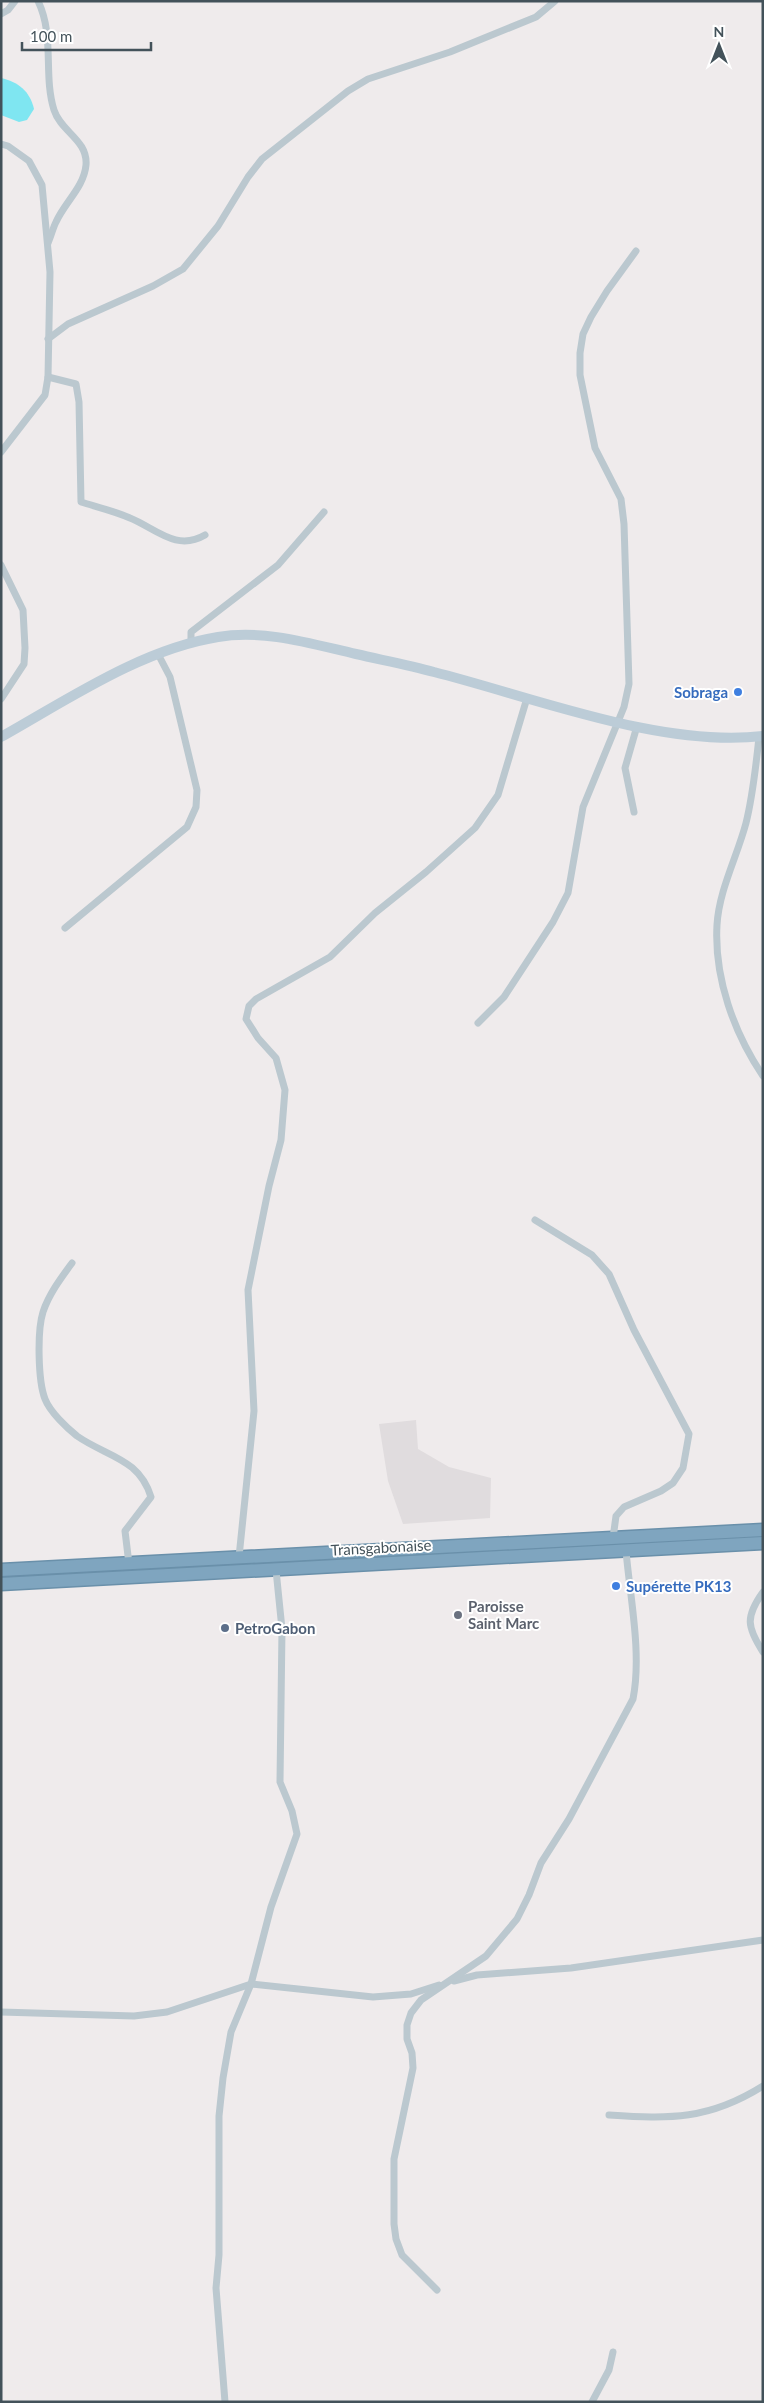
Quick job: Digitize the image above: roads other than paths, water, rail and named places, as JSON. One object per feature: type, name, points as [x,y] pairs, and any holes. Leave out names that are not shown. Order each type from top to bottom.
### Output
[{"type":"highway","name":"Transgabonaise","points":[[1,1570],[763,1530]]},
{"type":"highway","name":"Transgabonaise","points":[[1,1584],[763,1543]]},
{"type":"street","points":[[1,14],[8,10],[16,1]]},
{"type":"street","points":[[38,1],[46,22],[51,97],[55,112],[63,127],[84,148],[86,162],[84,178],[56,221],[47,245]]},
{"type":"street","points":[[48,339],[68,324],[153,286],[183,269],[218,226],[248,177],[262,160],[348,90],[368,79],[450,52],[536,17],[555,1]]},
{"type":"street","points":[[1,144],[20,155],[35,169],[42,185],[50,272],[48,377],[44,395],[1,452]]},
{"type":"street","points":[[478,1023],[504,997],[553,922],[568,893],[583,807],[624,707],[629,684],[624,524],[621,499],[595,448],[580,375],[580,353],[583,334],[591,317],[607,290],[636,251]]},
{"type":"street","points":[[48,377],[76,384],[79,402],[81,502],[130,518],[175,541],[197,540],[205,535]]},
{"type":"street","points":[[192,643],[191,632],[278,565],[324,512]]},
{"type":"street","points":[[1,565],[24,610],[25,648],[24,664],[1,699]]},
{"type":"street","points":[[1,737],[79,693],[158,654],[192,643],[231,635],[287,639],[434,671],[527,698],[637,726],[697,736],[761,737],[746,823],[720,901],[717,926],[720,968],[729,1009],[746,1051],[763,1076]]},
{"type":"street","points":[[65,928],[187,827],[193,819],[197,790],[170,677],[158,654]]},
{"type":"street","points":[[239,1557],[254,1411],[248,1290],[268,1186],[281,1140],[285,1090],[276,1058],[248,1025],[246,1014],[249,1006],[256,999],[330,957],[375,913],[426,872],[475,828],[498,795],[527,698]]},
{"type":"street","points":[[634,812],[625,768],[637,726]]},
{"type":"street","points":[[535,1220],[592,1255],[609,1274],[634,1330],[689,1434],[683,1468],[673,1483],[661,1491],[624,1507],[616,1516],[613,1538]]},
{"type":"street","points":[[72,1263],[53,1290],[42,1312],[40,1334],[42,1385],[45,1400],[77,1436],[123,1460],[139,1473],[146,1483],[151,1497],[125,1531],[129,1564]]},
{"type":"street","points":[[436,2290],[402,2255],[396,2239],[394,2159],[413,2068],[412,2053],[407,2039],[411,2013],[421,2000],[486,1956],[517,1919],[529,1895],[541,1863],[569,1820],[633,1699],[636,1683],[626,1551]]},
{"type":"street","points":[[225,2402],[216,2288],[219,2255],[219,2116],[222,2078],[231,2032],[252,1984],[270,1907],[297,1834],[292,1811],[280,1782],[282,1629],[276,1570]]},
{"type":"street","points":[[763,1592],[753,1605],[749,1625],[763,1652]]},
{"type":"street","points":[[1,2012],[142,2016],[167,2012],[234,1988],[252,1984],[374,1997],[411,1994],[477,1974],[571,1968],[763,1940]]},
{"type":"street","points":[[609,2115],[673,2117],[695,2115],[728,2105],[763,2086]]},
{"type":"street","points":[[592,2402],[609,2370],[613,2352]]},
{"type":"water","points":[[1,78],[18,85],[30,97],[34,109],[27,120],[19,122],[1,115]]},
{"type":"place","name":"Sobraga","points":[[738,692]]},
{"type":"place","name":"Supérette PK13","points":[[616,1586]]},
{"type":"place","name":"Paroisse Saint Marc","points":[[458,1615]]},
{"type":"place","name":"PetroGabon","points":[[225,1628]]}]
